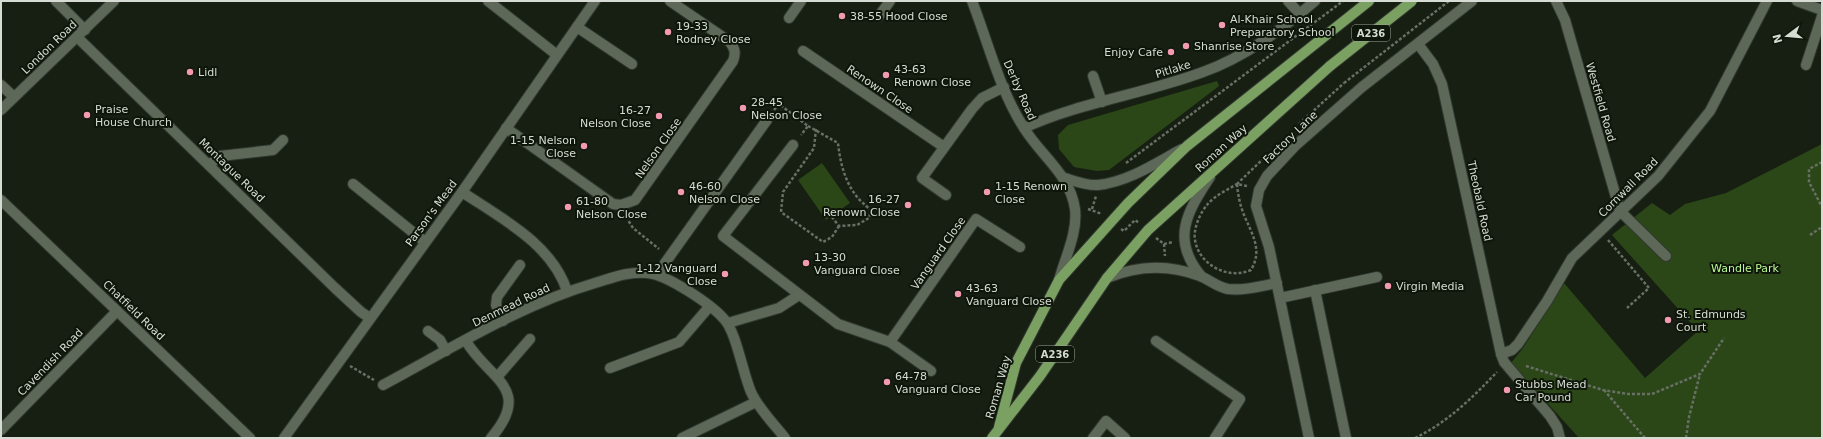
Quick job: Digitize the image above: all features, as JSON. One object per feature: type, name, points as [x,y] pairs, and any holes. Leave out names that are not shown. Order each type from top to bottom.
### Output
[{"type":"main road","name":"Roman Way","points":[[999,427],[1016,362],[1059,280],[1128,203],[1187,146],[1369,1]]},
{"type":"main road","name":"Roman Way","points":[[999,427],[1040,376],[1107,278],[1148,230],[1330,66],[1412,1]]},
{"type":"main road","name":"A236","points":[[992,438],[999,427]]},
{"type":"street","name":"Montague Road","points":[[56,1],[81,34],[209,165],[361,312],[370,318]]},
{"type":"street","name":"London Road","points":[[1,110],[114,1]]},
{"type":"street","points":[[488,1],[556,55]]},
{"type":"street","name":"Parson's Mead","points":[[284,438],[462,192],[595,1]]},
{"type":"street","name":"Nelson Close","points":[[613,204],[628,204],[640,195],[733,61],[735,55],[734,48],[730,42],[670,1]]},
{"type":"street","points":[[790,18],[802,1]]},
{"type":"street","points":[[879,16],[890,1]]},
{"type":"street","name":"Derby Road","points":[[972,1],[1004,87],[1024,128],[1065,178],[1072,194],[1075,210],[1075,223],[1059,280]]},
{"type":"street","points":[[1288,1],[1300,14]]},
{"type":"street","name":"Pitlake","points":[[1024,128],[1064,112],[1204,72],[1254,47],[1300,14],[1315,1]]},
{"type":"street","name":"Factory Lane","points":[[1309,438],[1269,247],[1256,206],[1262,183],[1295,146],[1362,87],[1418,44],[1458,5],[1472,1]]},
{"type":"street","name":"Westfield Road","points":[[1556,1],[1565,20],[1620,211]]},
{"type":"street","name":"Cornwall Road","points":[[1504,361],[1518,344],[1547,301],[1572,258],[1658,176],[1710,111],[1767,1]]},
{"type":"street","points":[[1797,1],[1822,10]]},
{"type":"street","points":[[1806,65],[1822,16]]},
{"type":"street","points":[[576,27],[632,64]]},
{"type":"street","name":"Theobald Road","points":[[1418,44],[1433,64],[1442,84],[1504,361]]},
{"type":"street","name":"Renown Close","points":[[803,52],[944,147]]},
{"type":"street","points":[[1092,76],[1102,102]]},
{"type":"street","points":[[1,85],[14,97]]},
{"type":"street","points":[[946,195],[922,178],[982,98],[1004,87]]},
{"type":"street","points":[[767,120],[664,263],[659,275],[675,283],[709,307],[728,323],[749,388],[756,402],[785,438]]},
{"type":"street","points":[[506,128],[613,204]]},
{"type":"street","points":[[209,165],[220,156],[273,150],[283,140]]},
{"type":"street","points":[[793,145],[723,236],[838,324],[890,342],[931,371]]},
{"type":"street","points":[[1065,178],[1081,183],[1097,185],[1122,179],[1147,168],[1187,146]]},
{"type":"street","points":[[1213,172],[1190,211],[1184,227],[1184,240],[1187,253],[1193,267],[1202,277],[1212,284],[1227,289],[1244,289],[1277,284]]},
{"type":"street","points":[[354,184],[425,242]]},
{"type":"street","points":[[462,192],[514,227],[536,245],[554,264],[567,291]]},
{"type":"street","name":"Chatfield Road","points":[[1,200],[250,438]]},
{"type":"street","points":[[1620,211],[1666,256]]},
{"type":"street","name":"Vanguard Close","points":[[890,342],[976,219],[1020,247]]},
{"type":"street","points":[[503,321],[496,305],[497,297],[520,265]]},
{"type":"street","points":[[1107,278],[1135,268],[1148,267],[1183,271],[1202,277]]},
{"type":"street","name":"Denmead Road","points":[[383,385],[503,321],[567,291],[622,274],[649,273],[659,275]]},
{"type":"street","points":[[1280,298],[1377,277]]},
{"type":"street","points":[[1315,290],[1346,438]]},
{"type":"street","points":[[728,323],[779,308],[800,295]]},
{"type":"street","points":[[610,368],[679,342],[709,307]]},
{"type":"street","name":"Cavendish Road","points":[[1,430],[117,311]]},
{"type":"street","points":[[428,331],[440,340],[446,351]]},
{"type":"street","points":[[498,376],[530,339]]},
{"type":"street","name":"Denmead Road","points":[[466,341],[479,360],[498,376],[505,388],[508,405],[504,421],[491,438]]},
{"type":"street","points":[[1156,341],[1240,399],[1215,438]]},
{"type":"street","points":[[1504,361],[1550,416],[1557,427],[1560,438]]},
{"type":"street","points":[[682,438],[756,402]]},
{"type":"street","points":[[1094,438],[1106,421],[1125,438]]},
{"type":"path","points":[[1124,164],[1344,1]]},
{"type":"path","points":[[1344,83],[1449,1]]},
{"type":"path","points":[[767,120],[779,104],[808,126],[838,143],[840,160],[849,185],[858,199],[871,211],[869,218],[857,225],[839,226]]},
{"type":"path","points":[[793,145],[808,126]]},
{"type":"path","points":[[816,130],[814,148],[783,192],[781,212],[824,242],[832,237],[839,226]]},
{"type":"path","points":[[1822,162],[1809,169],[1809,182],[1822,207]]},
{"type":"path","points":[[1237,184],[1223,192],[1207,205],[1197,224],[1194,239],[1200,252],[1209,265],[1223,272],[1235,274],[1251,270]]},
{"type":"path","points":[[1092,210],[1097,194]]},
{"type":"path","points":[[613,204],[626,216],[633,228],[662,251]]},
{"type":"path","points":[[1084,209],[1092,210],[1104,215]]},
{"type":"path","points":[[831,216],[839,226]]},
{"type":"path","points":[[1121,228],[1124,231],[1136,220],[1139,223]]},
{"type":"path","points":[[1810,235],[1822,228]]},
{"type":"path","points":[[1600,231],[1649,288],[1627,308]]},
{"type":"path","points":[[1154,237],[1164,244],[1177,241]]},
{"type":"path","points":[[1164,244],[1165,259]]},
{"type":"path","points":[[1686,438],[1689,418],[1700,374],[1724,338]]},
{"type":"path","points":[[341,360],[383,385]]},
{"type":"path","points":[[1415,438],[1433,429],[1461,408],[1502,368],[1504,361]]},
{"type":"path","points":[[1520,364],[1533,370],[1603,390],[1628,394],[1652,394],[1700,374]]},
{"type":"path","points":[[1603,390],[1645,438]]},
{"type":"green space","points":[[1217,81],[1219,86],[1109,170],[1097,171],[1074,167],[1059,149],[1058,135],[1068,125]]},
{"type":"green space","name":"Wandle Park","points":[[1822,144],[1822,438],[1579,438],[1511,363],[1523,348],[1564,283],[1645,378],[1698,331],[1612,235],[1652,203],[1670,215],[1685,204],[1726,193]]},
{"type":"green space","points":[[822,163],[850,203],[826,220],[798,180]]},
{"type":"place","name":"38-55 Hood Close","points":[[842,16]]},
{"type":"place","name":"Al-Khair School Preparatory School","points":[[1222,25]]},
{"type":"place","name":"19-33 Rodney Close","points":[[668,32]]},
{"type":"place","name":"Shanrise Store","points":[[1186,46]]},
{"type":"place","name":"Enjoy Cafe","points":[[1171,52]]},
{"type":"place","name":"Lidl","points":[[190,72]]},
{"type":"place","name":"43-63 Renown Close","points":[[886,75]]},
{"type":"place","name":"28-45 Nelson Close","points":[[743,108]]},
{"type":"place","name":"Praise House Church","points":[[87,115]]},
{"type":"place","name":"16-27 Nelson Close","points":[[659,116]]},
{"type":"place","name":"1-15 Nelson Close","points":[[584,146]]},
{"type":"place","name":"46-60 Nelson Close","points":[[681,192]]},
{"type":"place","name":"1-15 Renown Close","points":[[987,192]]},
{"type":"place","name":"16-27 Renown Close","points":[[908,205]]},
{"type":"place","name":"61-80 Nelson Close","points":[[568,207]]},
{"type":"place","name":"13-30 Vanguard Close","points":[[806,263]]},
{"type":"place","name":"1-12 Vanguard Close","points":[[725,274]]},
{"type":"place","name":"Virgin Media","points":[[1388,286]]},
{"type":"place","name":"43-63 Vanguard Close","points":[[958,294]]},
{"type":"place","name":"St. Edmunds Court","points":[[1668,320]]},
{"type":"place","name":"64-78 Vanguard Close","points":[[887,382]]},
{"type":"place","name":"Stubbs Mead Car Pound","points":[[1507,390]]}]
